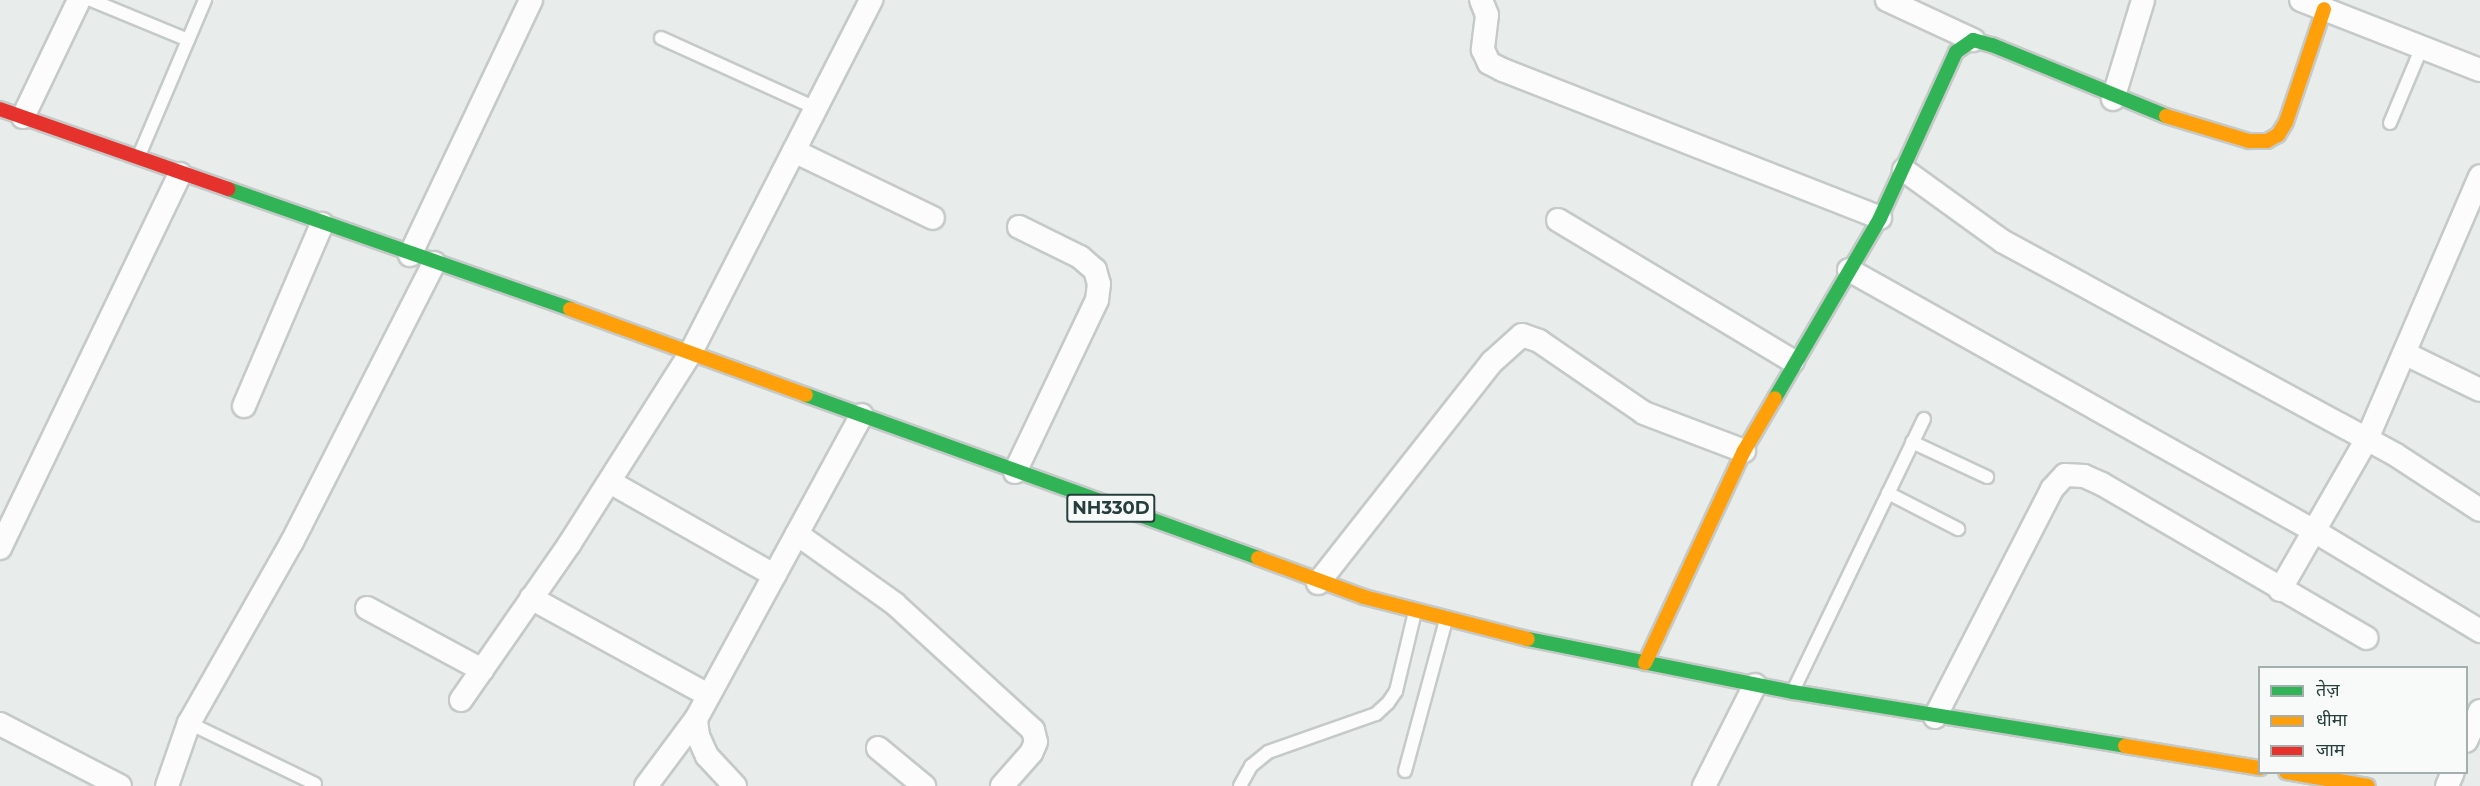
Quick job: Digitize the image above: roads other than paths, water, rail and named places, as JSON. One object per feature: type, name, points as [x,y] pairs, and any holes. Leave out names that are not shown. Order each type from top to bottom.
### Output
[{"type":"main road","points":[[1645,663],[1744,451],[1793,361],[1880,218],[1904,170],[1956,52],[1973,40],[2113,99],[2249,141],[2267,141],[2278,135],[2286,122],[2324,9]]},
{"type":"main road","name":"NH330D","points":[[0,109],[690,354],[1317,583],[1446,619],[1755,685],[1935,717],[2258,768]]},
{"type":"main road","points":[[2298,774],[2368,786]]},
{"type":"street","points":[[23,117],[79,0]]},
{"type":"street","points":[[410,255],[531,0]]},
{"type":"street","points":[[461,700],[610,482],[690,354],[871,0]]},
{"type":"street","points":[[1481,0],[1487,15],[1483,50],[1489,63],[1496,67],[1880,218]]},
{"type":"street","points":[[1887,0],[1928,9],[1973,40]]},
{"type":"street","points":[[2113,99],[2143,0]]},
{"type":"street","points":[[2301,0],[2480,70]]},
{"type":"street","points":[[794,150],[933,218]]},
{"type":"street","points":[[1904,170],[2024,254],[2419,468],[2480,510]]},
{"type":"street","points":[[0,548],[180,174]]},
{"type":"street","points":[[2280,590],[2316,532],[2367,439],[2406,354],[2479,175]]},
{"type":"street","points":[[1558,220],[1793,361]]},
{"type":"street","points":[[244,406],[322,224]]},
{"type":"street","points":[[1015,472],[1096,300],[1100,284],[1095,270],[1080,257],[1019,227]]},
{"type":"street","points":[[167,786],[189,723],[292,542],[434,263]]},
{"type":"street","points":[[1849,270],[2316,532],[2480,631]]},
{"type":"street","points":[[1317,583],[1492,362],[1522,336],[1539,340],[1644,413],[1744,451]]},
{"type":"street","points":[[2406,354],[2480,390]]},
{"type":"street","points":[[646,786],[696,719],[706,694],[862,416]]},
{"type":"street","points":[[1935,717],[2052,489],[2065,475],[2084,476],[2102,484],[2280,590],[2367,638]]},
{"type":"street","points":[[610,482],[774,575]]},
{"type":"street","points":[[797,534],[895,604],[1033,730],[1036,742],[1031,753],[1002,786]]},
{"type":"street","points":[[531,598],[706,694]]},
{"type":"street","points":[[367,608],[482,670]]},
{"type":"street","points":[[1704,786],[1755,685]]},
{"type":"street","points":[[2468,737],[2480,711]]},
{"type":"street","points":[[696,719],[698,735],[707,756],[735,786]]},
{"type":"street","points":[[0,724],[120,786]]},
{"type":"street","points":[[878,748],[924,786]]},
{"type":"lane","points":[[91,0],[188,40]]},
{"type":"lane","points":[[137,159],[205,0]]},
{"type":"lane","points":[[661,38],[815,108]]},
{"type":"lane","points":[[2390,123],[2422,47]]},
{"type":"lane","points":[[1793,692],[1924,419]]},
{"type":"lane","points":[[1912,442],[1987,477]]},
{"type":"lane","points":[[1888,493],[1958,529]]},
{"type":"lane","points":[[1240,786],[1251,766],[1268,752],[1376,714],[1388,703],[1396,690],[1415,611]]},
{"type":"lane","points":[[1405,771],[1446,619]]},
{"type":"lane","points":[[189,723],[315,784]]}]
